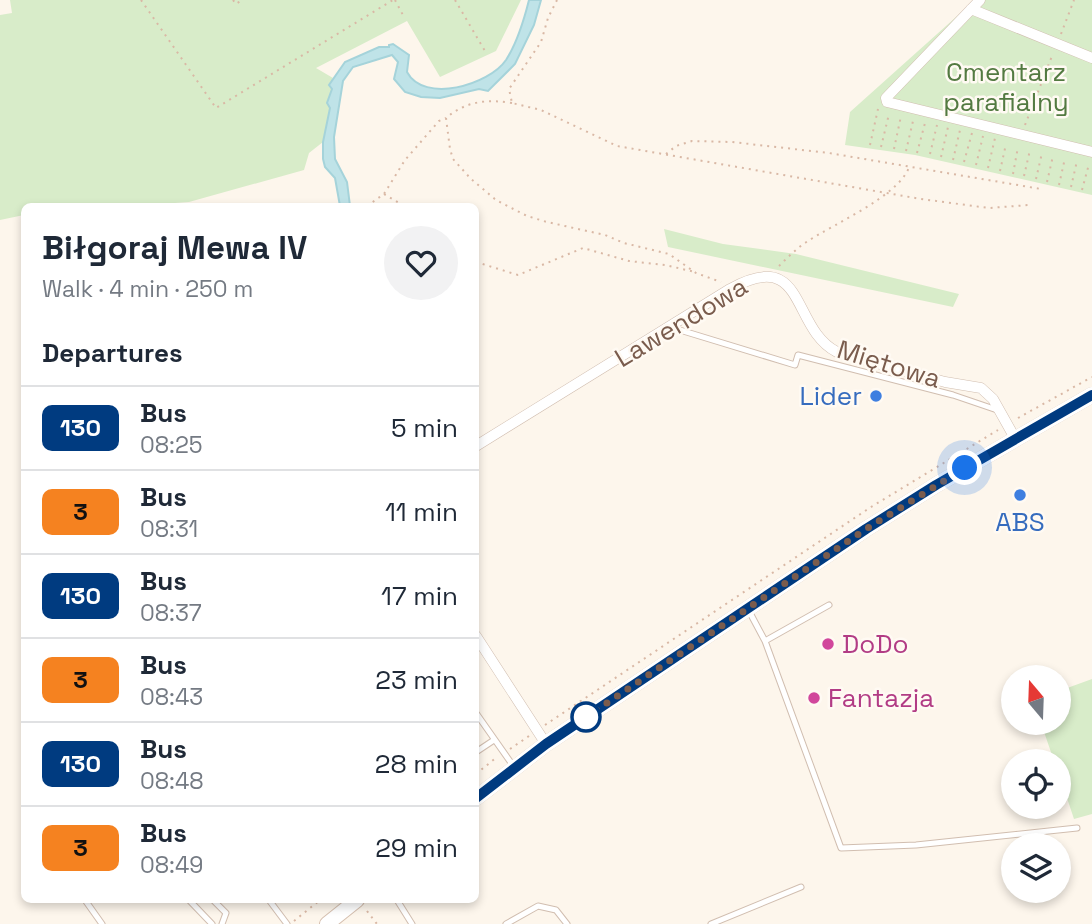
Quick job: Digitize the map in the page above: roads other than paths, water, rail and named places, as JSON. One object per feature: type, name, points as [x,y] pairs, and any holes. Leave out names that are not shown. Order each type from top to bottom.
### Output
[{"type":"main road","points":[[479,796],[546,744],[912,499],[1092,395]]},
{"type":"main road","points":[[327,924],[360,903]]},
{"type":"street","points":[[981,0],[906,75],[889,101],[1092,152]]},
{"type":"street","points":[[971,9],[1092,58]]},
{"type":"street","name":"Lawendowa","points":[[479,444],[730,289],[752,278],[769,277]]},
{"type":"street","name":"Miętowa","points":[[769,277],[782,282],[793,291],[817,337],[828,347],[836,352],[919,376],[981,388],[988,392],[1016,440]]},
{"type":"street","points":[[479,641],[546,744]]},
{"type":"lane","points":[[670,327],[795,365],[799,355],[953,395],[1000,411]]},
{"type":"lane","points":[[765,641],[829,605]]},
{"type":"lane","points":[[748,608],[765,641],[841,848],[916,845],[1077,828]]},
{"type":"lane","points":[[479,718],[514,767]]},
{"type":"lane","points":[[479,750],[494,740]]},
{"type":"lane","points":[[710,924],[801,887]]},
{"type":"lane","points":[[87,903],[102,924]]},
{"type":"lane","points":[[192,903],[212,924]]},
{"type":"lane","points":[[216,903],[226,913],[222,924]]},
{"type":"lane","points":[[271,903],[287,924]]},
{"type":"lane","points":[[399,903],[412,924]]},
{"type":"lane","points":[[506,924],[538,906],[556,910],[568,924]]},
{"type":"water","points":[[529,0],[541,0],[534,25],[515,64],[488,91],[479,89],[440,98],[421,97],[405,92],[394,79],[398,62],[392,55],[353,67],[343,81],[334,137],[335,159],[347,182],[350,203],[339,203],[335,178],[325,167],[323,142],[330,108],[327,103],[332,89],[329,85],[345,62],[379,47],[393,44],[409,55],[407,72],[415,82],[441,89],[457,87],[486,77],[498,69],[506,60],[520,31]]},
{"type":"place","name":"Lider","points":[[876,396]]},
{"type":"place","name":"ABS","points":[[1020,495]]},
{"type":"place","name":"DoDo","points":[[828,644]]},
{"type":"place","name":"Fantazja","points":[[814,698]]},
{"type":"park label","name":"Cmentarz parafialny","points":[[1006,87]]}]
